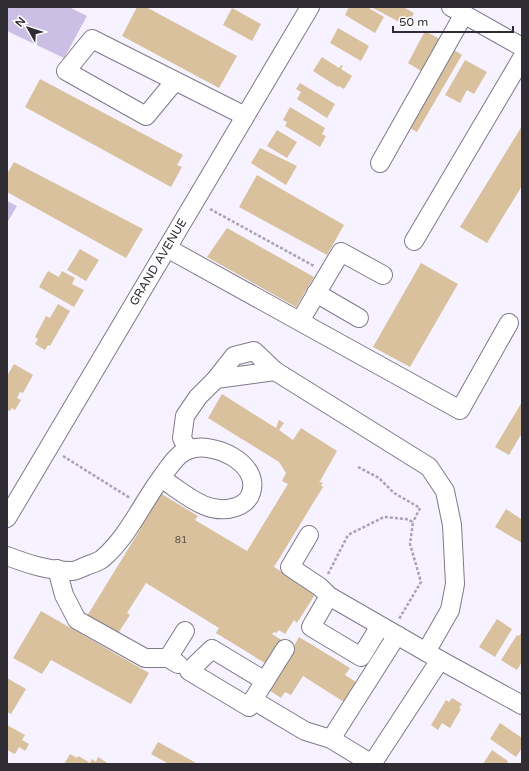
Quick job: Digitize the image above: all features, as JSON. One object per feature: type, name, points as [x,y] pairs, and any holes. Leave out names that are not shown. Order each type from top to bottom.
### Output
[{"type":"street","name":"GRAND AVENUE","points":[[7,518],[310,7]]},
{"type":"street","points":[[380,163],[458,11],[522,47]]},
{"type":"street","points":[[175,81],[146,116],[66,71],[92,39],[245,116]]},
{"type":"street","points":[[414,241],[522,58]]},
{"type":"street","points":[[167,248],[460,410],[509,323]]},
{"type":"street","points":[[300,321],[341,252],[383,275]]},
{"type":"street","points":[[316,294],[359,318]]},
{"type":"street","points":[[188,450],[182,438],[185,416],[198,397],[216,379],[276,370],[429,467],[445,491],[452,525],[455,584],[450,610],[433,656],[372,764],[331,739],[306,731],[253,700]]},
{"type":"street","points":[[7,556],[34,566],[73,571],[101,560],[126,533],[161,478],[174,460],[188,450],[213,447],[236,458],[251,477],[251,493],[242,505],[226,511],[208,508],[161,478]]},
{"type":"street","points":[[309,536],[290,567],[380,626],[397,628],[433,656],[522,705]]},
{"type":"street","points":[[57,569],[64,595],[77,620],[145,658],[168,658],[249,707],[285,649]]},
{"type":"street","points":[[325,591],[311,627],[361,657],[380,626]]},
{"type":"street","points":[[331,739],[397,628]]},
{"type":"street","points":[[168,658],[185,631]]},
{"type":"street","points":[[189,671],[212,649],[265,681]]},
{"type":"path","points":[[195,201],[328,274]]},
{"type":"path","points":[[49,448],[143,506]]},
{"type":"path","points":[[358,467],[379,478],[394,493],[420,508],[413,522],[410,544],[421,582],[397,628]]},
{"type":"path","points":[[325,591],[348,535],[384,517],[406,519],[413,522]]},
{"type":"shaded area","points":[[7,7],[69,7],[87,16],[64,58],[7,31]]},
{"type":"shaded area","points":[[7,201],[17,206],[7,223]]},
{"type":"building","points":[[137,7],[146,7],[237,56],[219,88],[122,36]]},
{"type":"building","points":[[349,7],[367,7],[384,17],[375,33],[345,15]]},
{"type":"building","points":[[371,7],[403,7],[414,13],[407,26]]},
{"type":"building","points":[[232,8],[261,24],[252,41],[223,25]]},
{"type":"building","points":[[338,28],[369,46],[361,61],[330,43]]},
{"type":"building","points":[[425,31],[440,39],[421,71],[408,63]]},
{"type":"building","points":[[449,47],[462,55],[417,132],[403,124]]},
{"type":"building","points":[[322,57],[339,68],[341,65],[343,66],[341,69],[352,76],[344,89],[339,86],[338,87],[313,71]]},
{"type":"building","points":[[465,60],[487,72],[474,94],[467,90],[460,103],[445,95]]},
{"type":"building","points":[[40,79],[183,155],[177,165],[182,167],[171,187],[25,107]]},
{"type":"building","points":[[300,83],[335,104],[327,118],[297,99],[301,92],[296,89]]},
{"type":"building","points":[[290,107],[325,128],[322,134],[326,136],[320,147],[285,126],[287,122],[283,120]]},
{"type":"building","points":[[522,126],[522,186],[487,243],[460,227]]},
{"type":"building","points":[[277,130],[297,142],[287,158],[267,146]]},
{"type":"building","points":[[260,148],[297,166],[286,185],[251,163]]},
{"type":"building","points":[[14,162],[143,229],[126,258],[7,192],[7,174]]},
{"type":"building","points":[[257,175],[344,225],[327,255],[239,207]]},
{"type":"building","points":[[227,228],[314,277],[296,307],[207,257]]},
{"type":"building","points":[[80,249],[99,260],[86,281],[67,270]]},
{"type":"building","points":[[421,263],[458,284],[410,367],[373,347]]},
{"type":"building","points":[[48,271],[59,277],[62,271],[75,278],[72,284],[84,290],[74,307],[39,287]]},
{"type":"building","points":[[58,304],[70,311],[50,346],[48,345],[45,350],[35,344],[38,339],[35,337],[46,316],[50,318]]},
{"type":"building","points":[[14,364],[33,375],[23,393],[20,392],[17,398],[21,400],[15,410],[12,408],[10,411],[7,410],[7,376]]},
{"type":"building","points":[[222,394],[276,428],[279,420],[284,423],[279,430],[293,440],[301,428],[337,451],[319,483],[323,483],[321,485],[323,487],[274,567],[316,593],[297,623],[294,620],[285,634],[279,630],[272,634],[283,641],[268,665],[216,633],[219,628],[146,583],[127,613],[130,615],[117,635],[87,616],[141,528],[140,527],[160,493],[198,516],[195,520],[247,551],[288,484],[282,481],[286,473],[279,462],[208,418]]},
{"type":"building","points":[[522,402],[522,433],[509,455],[495,447]]},
{"type":"building","points":[[506,509],[521,519],[522,543],[495,527]]},
{"type":"building","points":[[41,611],[149,673],[131,704],[51,660],[42,674],[13,658]]},
{"type":"building","points":[[497,619],[512,629],[495,657],[479,647]]},
{"type":"building","points":[[522,631],[522,662],[517,670],[501,660],[517,635],[519,636]]},
{"type":"building","points":[[299,637],[350,668],[345,675],[356,682],[344,702],[303,676],[291,695],[285,692],[281,698],[269,690]]},
{"type":"building","points":[[7,678],[26,689],[11,714],[7,712]]},
{"type":"building","points":[[452,698],[462,704],[459,708],[461,709],[450,728],[442,723],[438,730],[431,725],[446,700],[449,702]]},
{"type":"building","points":[[500,723],[522,738],[522,748],[516,757],[490,739]]},
{"type":"building","points":[[7,725],[25,735],[22,740],[29,744],[25,751],[19,747],[15,754],[7,750]]},
{"type":"building","points":[[158,742],[198,764],[169,764],[151,754]]},
{"type":"building","points":[[492,750],[508,761],[507,762],[510,764],[483,764]]},
{"type":"building","points":[[70,754],[77,758],[78,756],[89,762],[87,764],[64,764]]},
{"type":"building","points":[[98,757],[109,764],[89,764],[92,759],[96,762]]}]
